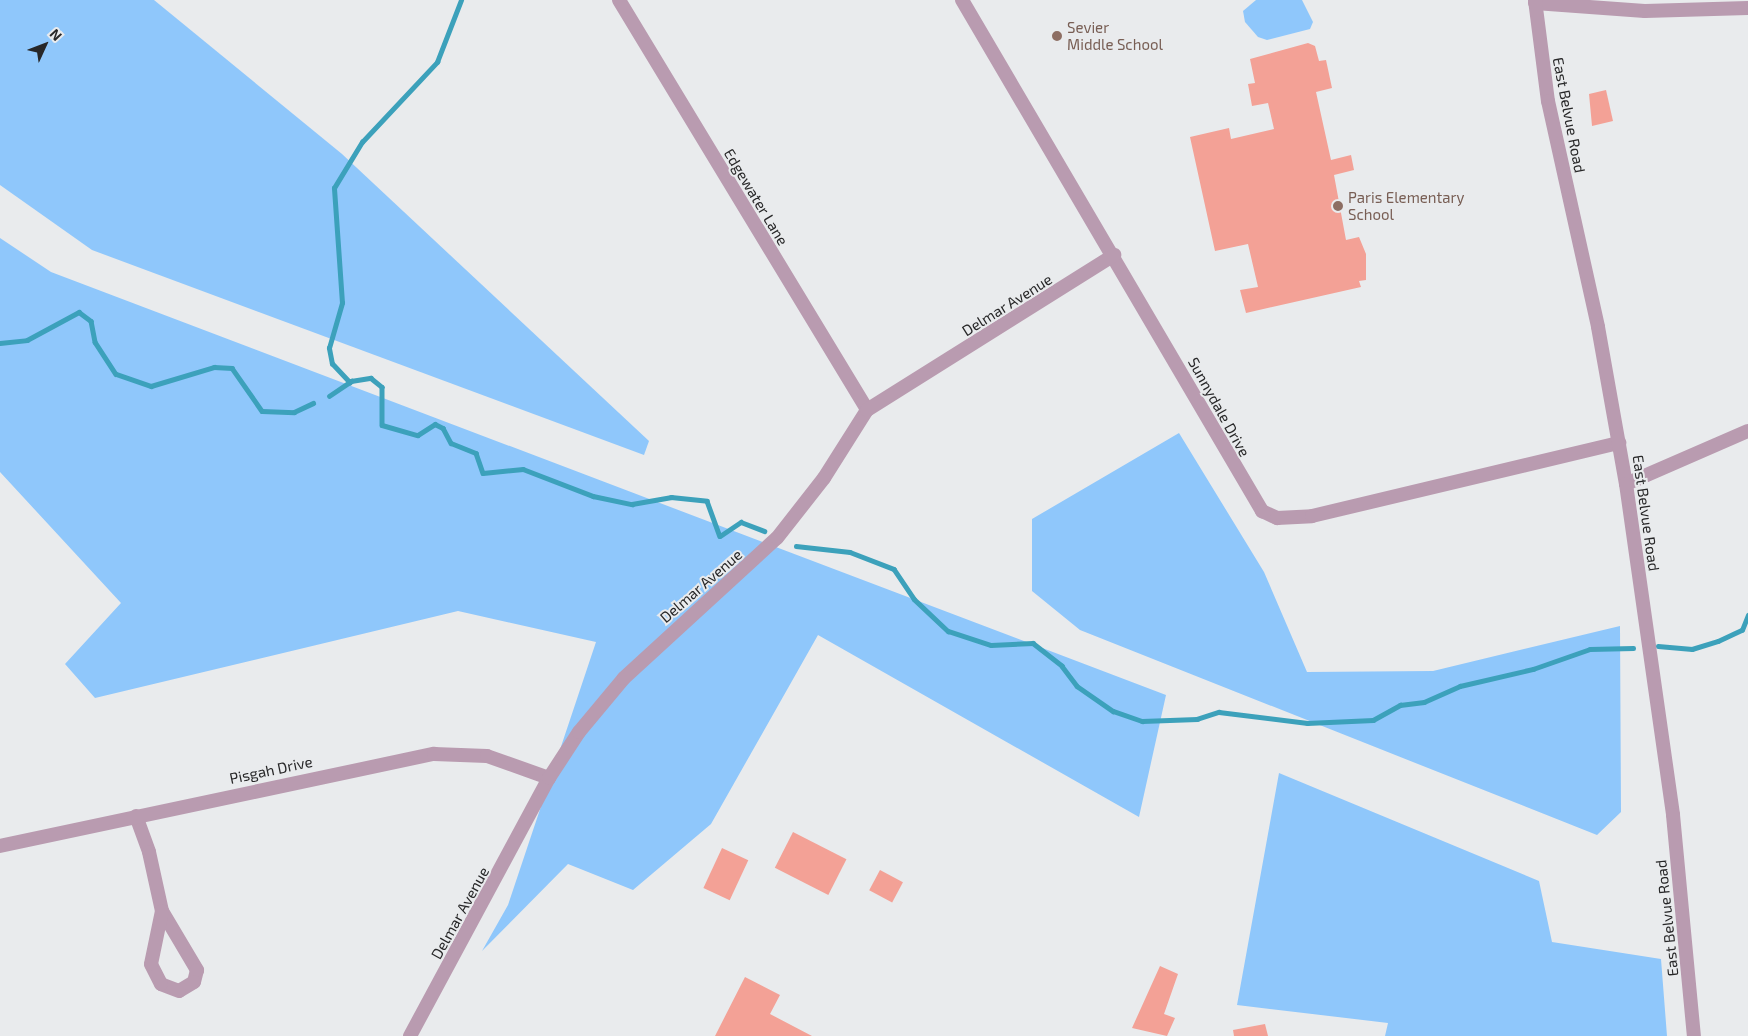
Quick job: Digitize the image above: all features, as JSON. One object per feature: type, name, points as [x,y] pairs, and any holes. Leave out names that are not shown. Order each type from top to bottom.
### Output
[{"type":"street","name":"Edgewater Lane","points":[[619,0],[867,410]]},
{"type":"street","name":"Sunnydale Drive","points":[[962,0],[1114,255],[1250,498],[1268,515],[1312,516],[1619,443]]},
{"type":"street","points":[[1535,1],[1645,11],[1748,8]]},
{"type":"street","name":"East Belvue Road","points":[[1535,1],[1548,101],[1626,484],[1673,815],[1694,1036]]},
{"type":"street","name":"Delmar Avenue","points":[[410,1036],[549,778],[579,732],[624,678],[777,538],[824,478],[867,410],[1114,255]]},
{"type":"street","points":[[1626,484],[1748,431]]},
{"type":"street","name":"Pisgah Drive","points":[[0,846],[434,754],[487,756],[549,778]]},
{"type":"street","points":[[136,816],[149,852],[162,911],[197,970],[194,982],[179,991],[161,984],[151,964],[162,911]]},
{"type":"shaded area","points":[[0,0],[154,0],[342,154],[649,441],[644,455],[92,250],[0,185]]},
{"type":"shaded area","points":[[1256,0],[1302,0],[1313,22],[1310,29],[1267,40],[1258,37],[1245,22],[1243,11]]},
{"type":"shaded area","points":[[0,238],[51,272],[1166,695],[1139,817],[818,635],[711,824],[633,890],[568,864],[482,951],[508,905],[596,642],[458,611],[95,698],[65,664],[121,603],[0,472]]},
{"type":"shaded area","points":[[1179,433],[1264,572],[1307,672],[1433,671],[1620,626],[1621,812],[1597,835],[1080,630],[1032,591],[1032,519]]},
{"type":"shaded area","points":[[1279,773],[1539,881],[1552,942],[1661,959],[1667,1036],[1385,1036],[1388,1023],[1237,1005]]},
{"type":"building","points":[[1308,43],[1315,46],[1319,61],[1326,60],[1332,88],[1316,92],[1331,160],[1351,155],[1354,170],[1334,175],[1346,240],[1359,237],[1366,254],[1366,280],[1359,281],[1361,287],[1246,313],[1240,290],[1258,287],[1248,244],[1215,251],[1190,137],[1229,128],[1231,139],[1274,129],[1268,103],[1252,106],[1248,84],[1255,83],[1250,59]]},
{"type":"building","points":[[1606,90],[1613,121],[1592,126],[1589,94]]},
{"type":"building","points":[[793,832],[846,859],[828,895],[775,868]]},
{"type":"building","points":[[722,848],[748,860],[730,900],[703,888]]},
{"type":"building","points":[[880,870],[903,882],[892,903],[869,890]]},
{"type":"building","points":[[1160,966],[1178,974],[1164,1014],[1175,1018],[1167,1036],[1132,1028]]},
{"type":"building","points":[[745,977],[780,995],[770,1014],[812,1036],[715,1036]]},
{"type":"building","points":[[1265,1024],[1268,1036],[1234,1036],[1233,1030]]},
{"type":"waterway","points":[[350,383],[332,364],[329,348],[342,303],[334,188],[362,142],[437,62],[461,0]]},
{"type":"waterway","points":[[0,343],[27,340],[79,312],[91,321],[95,342],[116,374],[151,386],[214,367],[232,368],[262,411],[294,412],[313,403]]},
{"type":"waterway","points":[[329,396],[351,381],[371,378],[382,387],[382,425],[418,435],[435,424],[443,428],[451,443],[476,453],[483,473],[523,469],[593,496],[632,504],[671,497],[707,501],[720,536],[741,522],[764,531]]},
{"type":"waterway","points":[[796,546],[850,552],[894,569],[914,599],[948,631],[991,645],[1033,643],[1062,666],[1077,686],[1113,711],[1142,721],[1197,719],[1219,712],[1307,723],[1373,720],[1400,705],[1424,702],[1460,686],[1533,669],[1590,649],[1633,648]]},
{"type":"waterway","points":[[1658,646],[1692,649],[1718,641],[1742,630],[1748,615]]},
{"type":"place","name":"Sevier Middle School","points":[[1057,36]]},
{"type":"place","name":"Paris Elementary School","points":[[1338,206]]}]
